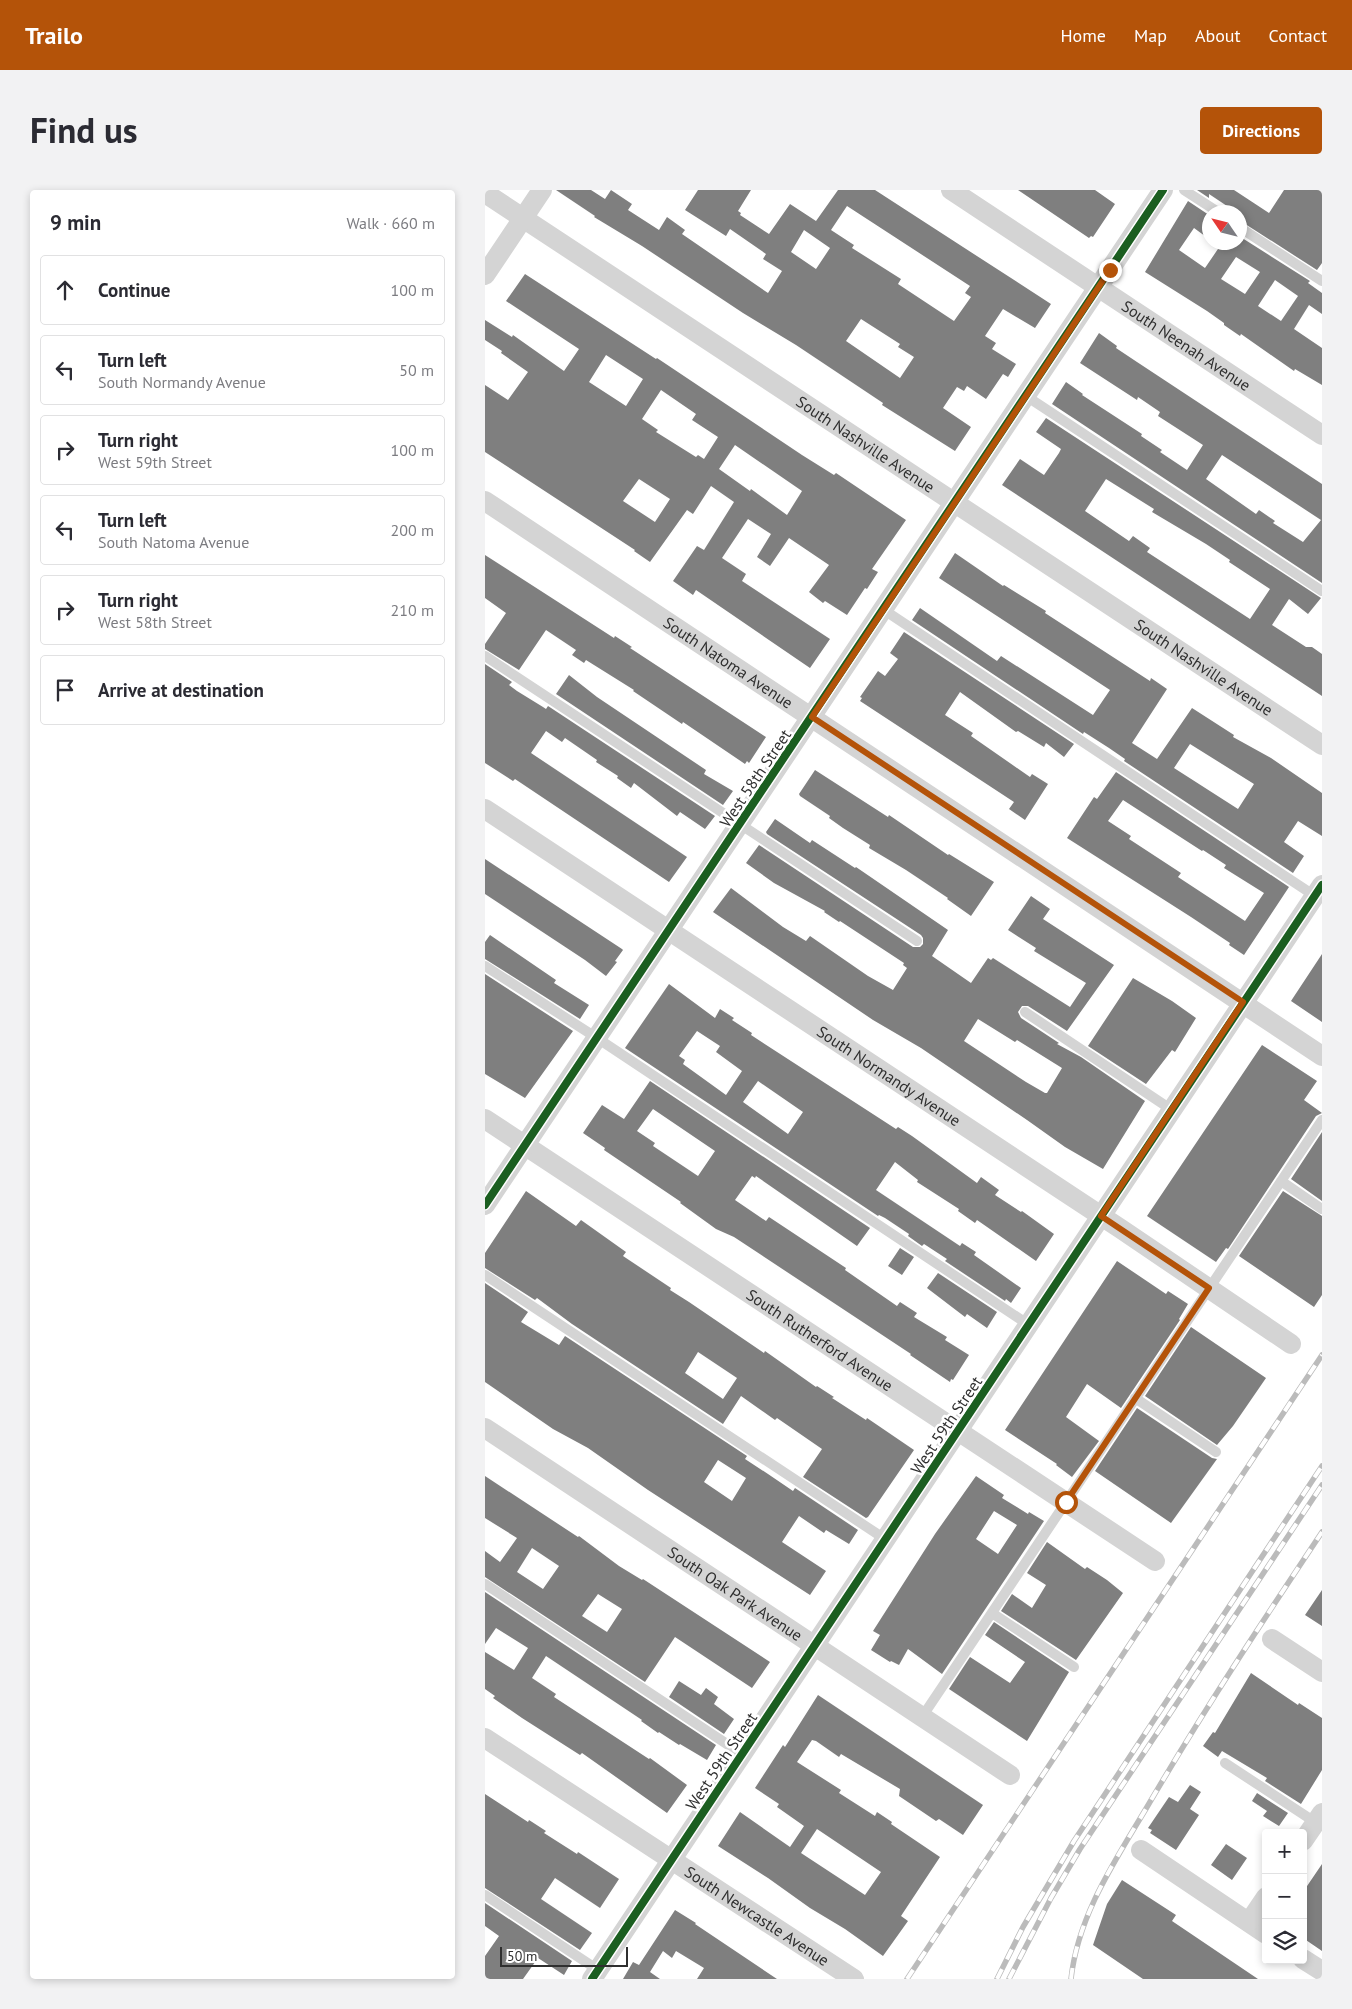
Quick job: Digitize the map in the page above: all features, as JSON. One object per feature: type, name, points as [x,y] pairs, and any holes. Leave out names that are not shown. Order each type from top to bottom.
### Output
[{"type":"street","points":[[485,275],[542,190]]},
{"type":"street","name":"South Neenah Avenue","points":[[951,190],[1322,435]]},
{"type":"street","name":"West 58th Street","points":[[485,1206],[1163,190]]},
{"type":"street","name":"South Nashville Avenue","points":[[485,193],[1322,745]]},
{"type":"street","name":"South Natoma Avenue","points":[[485,501],[1322,1056]]},
{"type":"street","name":"South Normandy Avenue","points":[[485,810],[1101,1216],[1291,1344]]},
{"type":"street","name":"West 59th Street","points":[[595,1975],[1319,890]]},
{"type":"street","name":"South Rutherford Avenue","points":[[485,1119],[1155,1562]]},
{"type":"street","name":"South Oak Park Avenue","points":[[485,1428],[1010,1775]]},
{"type":"street","points":[[1272,1639],[1322,1672]]},
{"type":"street","name":"South Newcastle Avenue","points":[[485,1738],[854,1979]]},
{"type":"street","points":[[1307,1836],[1320,1821]]},
{"type":"street","points":[[1141,1850],[1262,1931]]},
{"type":"street","points":[[1249,1922],[1262,1903]]},
{"type":"street","points":[[1307,1962],[1322,1971]]},
{"type":"lane","points":[[1183,190],[1207,205]]},
{"type":"lane","points":[[1247,232],[1322,281]]},
{"type":"lane","points":[[1026,396],[1322,591]]},
{"type":"lane","points":[[883,610],[1319,890]]},
{"type":"lane","points":[[485,656],[917,941]]},
{"type":"lane","points":[[485,966],[597,1038],[1029,1325]]},
{"type":"lane","points":[[1025,1012],[1172,1110]]},
{"type":"lane","points":[[923,1717],[1322,1120]]},
{"type":"lane","points":[[1281,1182],[1322,1208]]},
{"type":"lane","points":[[485,1275],[885,1539]]},
{"type":"lane","points":[[1135,1398],[1216,1452]]},
{"type":"lane","points":[[485,1584],[742,1754]]},
{"type":"lane","points":[[992,1613],[1074,1666]]},
{"type":"lane","points":[[1225,1763],[1320,1821]]},
{"type":"lane","points":[[485,1895],[595,1975]]},
{"type":"building","points":[[556,190],[591,190],[605,199],[611,190],[632,204],[628,210],[659,230],[667,217],[685,230],[682,234],[768,293],[782,271],[763,259],[766,254],[730,229],[726,236],[685,210],[698,190],[751,190],[738,211],[741,213],[740,215],[769,234],[790,204],[816,221],[838,190],[875,190],[1051,304],[1035,328],[1003,309],[985,336],[996,343],[992,349],[1016,364],[1008,377],[1003,374],[986,399],[967,386],[964,391],[957,387],[943,408],[971,427],[955,451],[882,405],[883,403],[796,345],[743,313]],"holes":[[[847,206],[970,286],[965,293],[971,297],[954,321],[898,284],[901,279],[852,248],[854,245],[831,230]],[[804,230],[830,248],[816,269],[791,252]],[[861,319],[900,344],[898,347],[914,357],[900,378],[846,341]]]},
{"type":"building","points":[[1018,190],[1095,190],[1115,204],[1093,237],[1089,238]]},
{"type":"building","points":[[1197,190],[1234,190],[1269,213],[1284,190],[1322,190],[1322,263],[1317,270],[1247,225],[1247,205],[1226,205],[1209,194],[1209,198]]},
{"type":"building","points":[[1188,201],[1202,210],[1202,234],[1194,228],[1179,250],[1205,268],[1217,250],[1247,250],[1247,241],[1310,281],[1308,283],[1322,293],[1322,314],[1309,305],[1294,329],[1322,348],[1322,385],[1295,369],[1294,371],[1241,334],[1240,336],[1224,325],[1224,323],[1145,272]],"holes":[[[1236,257],[1260,272],[1245,294],[1221,279]],[[1275,280],[1298,296],[1281,321],[1258,306]]]},
{"type":"building","points":[[525,274],[657,358],[802,455],[834,475],[836,473],[906,520],[872,569],[878,572],[847,615],[825,601],[823,603],[809,592],[829,565],[789,538],[770,566],[757,557],[771,534],[748,519],[722,558],[746,574],[742,581],[830,639],[810,668],[696,590],[693,595],[673,581],[697,546],[704,550],[734,502],[711,486],[693,514],[687,510],[650,562],[635,550],[485,452],[485,385],[508,400],[528,372],[485,340],[485,320],[512,337],[513,335],[564,371],[579,349],[506,301]],"holes":[[[606,355],[643,379],[626,406],[589,382]],[[661,390],[696,414],[692,420],[718,437],[704,459],[698,455],[696,457],[656,432],[658,430],[642,419]],[[735,445],[802,491],[787,515],[719,469]],[[639,479],[670,499],[655,522],[623,501]]]},
{"type":"building","points":[[1099,333],[1117,346],[1116,348],[1322,484],[1322,583],[1052,404],[1066,382],[1082,395],[1142,434],[1141,436],[1162,450],[1160,452],[1187,470],[1203,445],[1158,416],[1160,412],[1138,397],[1137,400],[1080,363]],"holes":[[[1222,455],[1321,520],[1303,542],[1273,523],[1275,521],[1259,510],[1256,514],[1206,479]]]},
{"type":"building","points":[[1046,418],[1321,598],[1308,614],[1289,599],[1272,625],[1306,647],[1312,647],[1322,654],[1322,696],[1002,485],[1020,459],[1044,475],[1059,453],[1061,449],[1036,432]],"holes":[[[1106,479],[1154,509],[1152,512],[1206,544],[1270,589],[1250,619],[1147,552],[1150,548],[1133,536],[1129,541],[1085,511]]]},
{"type":"building","points":[[955,553],[1150,681],[1151,678],[1167,689],[1132,743],[1157,759],[1192,708],[1234,735],[1233,737],[1271,758],[1322,793],[1322,836],[1298,821],[1284,842],[1304,856],[1293,873],[1124,761],[1125,759],[1109,748],[1084,732],[1083,734],[912,620],[920,608],[997,661],[1001,656],[1093,715],[1110,690],[939,578]],"holes":[[[1190,744],[1254,784],[1238,809],[1174,768]]]},
{"type":"building","points":[[485,555],[614,638],[615,636],[632,647],[630,648],[766,737],[749,763],[747,761],[745,764],[586,660],[584,663],[572,655],[576,650],[546,630],[519,670],[485,649],[485,644],[506,613],[485,598]]},
{"type":"building","points":[[904,632],[1074,744],[1064,757],[1046,743],[1044,747],[1018,731],[1016,732],[960,692],[945,715],[973,733],[971,736],[1030,777],[1032,774],[1048,784],[1025,820],[1009,809],[1014,802],[860,701],[862,698],[860,697],[878,671],[885,676],[898,659],[890,653]]},
{"type":"building","points":[[485,664],[512,682],[509,685],[517,691],[546,709],[548,706],[715,816],[705,829],[680,812],[677,816],[634,783],[631,788],[617,778],[618,776],[596,762],[597,760],[565,738],[562,742],[546,731],[531,753],[687,857],[669,882],[515,779],[513,781],[485,763]]},
{"type":"building","points":[[569,675],[597,697],[706,770],[704,774],[733,791],[723,805],[556,694]]},
{"type":"building","points":[[815,770],[888,817],[889,815],[948,855],[994,882],[971,916],[906,870],[869,848],[870,845],[843,828],[829,818],[830,816],[800,796],[799,794]]},
{"type":"building","points":[[1116,772],[1289,887],[1244,955],[1229,945],[1230,943],[1191,917],[1067,838],[1094,797],[1097,799]],"holes":[[[1123,800],[1226,865],[1224,868],[1264,893],[1245,921],[1178,877],[1181,873],[1129,839],[1131,836],[1108,821]]]},
{"type":"building","points":[[775,819],[810,843],[812,840],[856,867],[948,930],[932,956],[971,983],[988,958],[991,960],[993,958],[1070,1007],[1086,983],[1034,951],[1036,948],[1008,930],[1031,896],[1050,909],[1043,919],[1114,965],[1067,1031],[1028,1006],[1022,1006],[1018,1012],[1021,1018],[1059,1043],[1057,1044],[1081,1057],[1145,1101],[1103,1169],[1065,1147],[921,1048],[873,1020],[713,912],[731,888],[783,927],[806,941],[810,936],[868,976],[893,990],[907,968],[903,965],[904,963],[825,911],[774,883],[746,863],[759,845],[913,947],[920,947],[923,944],[921,935],[766,832]],"holes":[[[978,1019],[1015,1042],[1017,1040],[1062,1068],[1047,1093],[1026,1082],[964,1041]]]},
{"type":"building","points":[[485,859],[622,949],[615,961],[617,962],[606,976],[485,894]]},
{"type":"building","points":[[490,935],[556,980],[554,983],[589,1005],[580,1019],[485,959],[485,942]]},
{"type":"building","points":[[1322,954],[1322,1022],[1291,1001]]},
{"type":"building","points":[[485,974],[573,1031],[525,1098],[485,1074]]},
{"type":"building","points":[[1133,978],[1196,1018],[1175,1052],[1172,1050],[1146,1084],[1088,1046]]},
{"type":"building","points":[[669,984],[715,1018],[720,1009],[734,1018],[732,1020],[752,1033],[751,1035],[896,1129],[898,1127],[912,1136],[977,1183],[981,1177],[999,1190],[995,1195],[1022,1211],[1054,1234],[1036,1261],[977,1220],[975,1223],[958,1211],[959,1209],[917,1182],[918,1180],[895,1162],[876,1190],[960,1246],[962,1243],[976,1252],[974,1255],[1021,1288],[1011,1303],[1006,1299],[1005,1301],[945,1261],[947,1259],[924,1244],[922,1246],[908,1236],[909,1234],[885,1218],[878,1216],[625,1048]],"holes":[[[697,1031],[720,1046],[716,1052],[742,1071],[726,1095],[683,1064],[685,1060],[679,1056]],[[758,1081],[803,1112],[788,1134],[743,1102]]]},
{"type":"building","points":[[1262,1045],[1317,1081],[1304,1100],[1322,1113],[1316,1116],[1228,1249],[1226,1248],[1216,1262],[1147,1216]]},
{"type":"building","points":[[650,1081],[870,1228],[857,1246],[756,1176],[755,1178],[752,1176],[735,1200],[766,1221],[769,1217],[846,1268],[845,1270],[897,1306],[900,1302],[917,1313],[914,1317],[947,1337],[945,1340],[969,1355],[953,1380],[951,1379],[950,1382],[911,1354],[734,1237],[716,1229],[583,1133],[602,1105],[624,1119]],"holes":[[[653,1109],[715,1151],[698,1176],[653,1146],[655,1143],[637,1131]]]},
{"type":"building","points":[[1322,1132],[1322,1201],[1291,1179]]},
{"type":"building","points":[[526,1191],[576,1226],[581,1220],[626,1252],[623,1256],[671,1288],[670,1290],[914,1450],[866,1518],[803,1477],[822,1449],[741,1396],[723,1424],[572,1324],[537,1298],[535,1300],[485,1268],[485,1253]],"holes":[[[698,1352],[737,1378],[723,1399],[685,1373]]]},
{"type":"building","points":[[1283,1191],[1322,1216],[1322,1295],[1314,1307],[1239,1256]]},
{"type":"building","points":[[900,1248],[914,1257],[902,1275],[888,1266]]},
{"type":"building","points":[[1117,1261],[1166,1294],[1168,1291],[1188,1304],[1180,1320],[1121,1408],[1087,1384],[1066,1417],[1099,1441],[1072,1477],[1057,1464],[1005,1430]]},
{"type":"building","points":[[938,1273],[997,1312],[987,1328],[967,1314],[965,1317],[927,1288]]},
{"type":"building","points":[[485,1283],[528,1312],[521,1322],[559,1345],[565,1336],[747,1456],[745,1459],[793,1491],[795,1488],[858,1530],[849,1544],[826,1530],[824,1533],[799,1516],[782,1542],[826,1571],[810,1595],[648,1490],[588,1448],[553,1429],[485,1382]],"holes":[[[718,1460],[746,1478],[732,1501],[704,1482]]]},
{"type":"building","points":[[1191,1327],[1266,1378],[1233,1426],[1217,1445],[1145,1396]]},
{"type":"building","points":[[1137,1408],[1212,1458],[1217,1459],[1171,1523],[1095,1471]]},
{"type":"building","points":[[485,1476],[579,1536],[619,1566],[643,1579],[770,1662],[752,1688],[675,1637],[645,1682],[485,1577],[485,1551],[500,1562],[517,1538],[485,1518]],"holes":[[[532,1548],[559,1566],[543,1589],[517,1572]],[[598,1594],[622,1609],[607,1632],[582,1616]]]},
{"type":"building","points":[[976,1476],[1004,1495],[1002,1498],[1028,1514],[1029,1512],[1044,1521],[942,1674],[908,1649],[899,1665],[890,1662],[871,1650],[880,1635],[873,1631],[935,1534]],"holes":[[[994,1511],[1017,1525],[998,1554],[976,1539]]]},
{"type":"building","points":[[1047,1542],[1085,1569],[1087,1567],[1107,1580],[1123,1593],[1076,1660],[1001,1611],[1012,1594],[1032,1608],[1046,1585],[1027,1573]]},
{"type":"building","points":[[1322,1590],[1322,1626],[1305,1615]]},
{"type":"building","points":[[485,1592],[716,1745],[707,1760],[658,1733],[642,1720],[546,1656],[532,1678],[556,1694],[554,1697],[650,1758],[687,1785],[667,1813],[582,1753],[580,1755],[522,1718],[493,1698],[495,1696],[485,1689],[485,1652],[514,1670],[528,1648],[496,1628],[485,1644]]},
{"type":"building","points":[[994,1622],[1069,1672],[1027,1741],[949,1689],[970,1657],[1010,1683],[1025,1662],[985,1635]]},
{"type":"building","points":[[1251,1673],[1298,1705],[1299,1703],[1322,1718],[1322,1770],[1301,1804],[1265,1781],[1267,1778],[1222,1751],[1218,1757],[1203,1746],[1213,1732],[1215,1733]]},
{"type":"building","points":[[679,1681],[701,1695],[706,1688],[718,1697],[714,1704],[734,1719],[724,1734],[669,1697]]},
{"type":"building","points":[[818,1695],[983,1805],[963,1835],[939,1819],[936,1821],[899,1796],[900,1789],[841,1754],[839,1757],[816,1741],[812,1740],[797,1762],[841,1790],[839,1793],[875,1816],[877,1812],[892,1822],[891,1824],[940,1857],[901,1916],[908,1921],[883,1956],[718,1846],[740,1812],[790,1847],[804,1826],[777,1807],[779,1804],[755,1788],[783,1745],[785,1747]],"holes":[[[817,1829],[881,1872],[865,1895],[801,1853]]]},
{"type":"building","points":[[1190,1785],[1201,1792],[1190,1809],[1199,1815],[1176,1850],[1150,1833],[1152,1830],[1148,1828],[1169,1797],[1178,1802]]},
{"type":"building","points":[[1257,1793],[1288,1813],[1279,1826],[1263,1816],[1267,1811],[1252,1801]]},
{"type":"building","points":[[485,1794],[528,1822],[529,1820],[546,1831],[544,1833],[577,1854],[578,1852],[619,1879],[600,1908],[555,1878],[541,1899],[592,1933],[580,1950],[485,1888]]},
{"type":"building","points":[[1226,1844],[1247,1858],[1232,1880],[1211,1865]]},
{"type":"building","points":[[1322,1864],[1322,1951],[1307,1941],[1307,1886]]},
{"type":"building","points":[[1122,1880],[1176,1915],[1172,1921],[1258,1979],[1143,1979],[1093,1945],[1107,1904]]},
{"type":"building","points":[[485,1903],[572,1961],[564,1975],[538,1958],[523,1979],[485,1979],[485,1956],[499,1936],[485,1926]]},
{"type":"building","points":[[675,1910],[777,1979],[697,1979],[704,1968],[676,1951],[672,1958],[663,1951],[650,1972],[660,1979],[623,1979],[633,1962],[639,1965]]},
{"type":"railway","points":[[907,1979],[1322,1355]]},
{"type":"railway","points":[[997,1979],[1023,1927],[1074,1841],[1322,1466]]},
{"type":"railway","points":[[1009,1979],[1051,1898],[1080,1849],[1322,1485]]},
{"type":"railway","points":[[1071,1979],[1081,1933],[1111,1868],[1211,1702],[1322,1532]]},
{"type":"cycle path","points":[[485,1205],[1163,190]]},
{"type":"cycle path","points":[[592,1979],[1322,885]]},
{"type":"route","points":[[1066,1502],[1209,1288],[1101,1216],[1243,1002],[812,717],[1110,270]]}]
